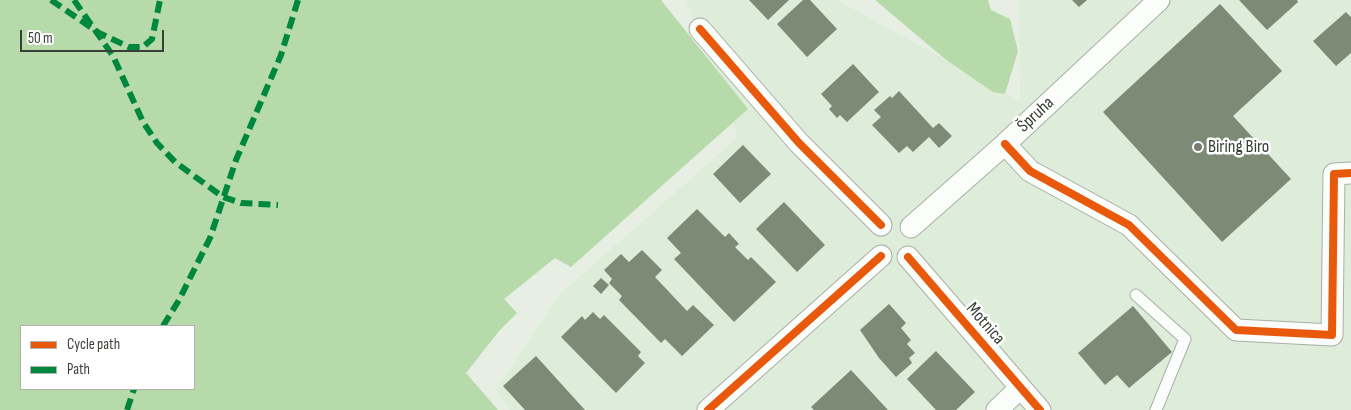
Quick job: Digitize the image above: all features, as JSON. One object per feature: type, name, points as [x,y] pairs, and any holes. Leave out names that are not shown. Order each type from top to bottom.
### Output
[{"type":"street","name":"Špruha","points":[[911,227],[1005,144],[1159,0]]},
{"type":"street","points":[[700,28],[799,143],[882,225]]},
{"type":"street","points":[[1005,144],[1030,171],[1129,225],[1236,330],[1332,335],[1342,174]]},
{"type":"street","points":[[898,221],[911,227],[916,243],[908,257],[897,262],[881,256],[877,252],[874,241],[875,235],[882,225],[898,221]]},
{"type":"street","points":[[708,410],[881,256]]},
{"type":"street","name":"Motnica","points":[[908,257],[1040,410]]},
{"type":"street","points":[[997,410],[1020,388]]},
{"type":"lane","points":[[1136,294],[1185,338],[1156,410]]},
{"type":"shaded area","points":[[686,0],[837,0],[1020,101],[1019,0],[1351,0],[1351,410],[510,410],[496,391],[559,295],[738,137]]},
{"type":"green space","points":[[0,0],[661,0],[748,109],[571,267],[555,258],[504,299],[517,313],[499,331],[466,373],[498,410],[0,410]]},
{"type":"green space","points":[[875,0],[988,0],[991,10],[1010,19],[1018,51],[1005,94],[993,92],[945,59]]},
{"type":"building","points":[[749,0],[789,0],[768,20]]},
{"type":"building","points":[[803,0],[810,0],[837,29],[807,57],[777,24]]},
{"type":"building","points":[[1072,0],[1087,0],[1079,7]]},
{"type":"building","points":[[1239,0],[1297,0],[1298,2],[1267,30]]},
{"type":"building","name":"Biring Biro","points":[[1220,4],[1282,71],[1233,116],[1291,179],[1222,242],[1103,112]]},
{"type":"building","points":[[1346,12],[1351,17],[1351,53],[1336,66],[1313,41]]},
{"type":"building","points":[[853,64],[879,92],[847,122],[840,115],[837,118],[829,109],[832,106],[821,94]]},
{"type":"building","points":[[899,91],[933,128],[939,123],[952,136],[939,148],[929,137],[913,152],[907,146],[899,153],[872,125],[881,117],[874,110]]},
{"type":"building","points":[[743,145],[771,174],[740,203],[713,174]]},
{"type":"building","points":[[784,202],[825,245],[797,272],[756,229]]},
{"type":"building","points":[[697,209],[725,237],[729,233],[739,244],[735,247],[748,260],[751,257],[776,282],[734,322],[674,259],[681,253],[667,238]]},
{"type":"building","points":[[642,250],[662,270],[655,277],[687,311],[693,305],[714,325],[682,356],[665,339],[661,343],[619,300],[622,296],[609,283],[612,279],[604,270],[621,254],[629,262]]},
{"type":"building","points":[[601,278],[609,285],[601,294],[593,286]]},
{"type":"building","points":[[889,304],[906,323],[901,328],[911,340],[907,344],[915,353],[909,358],[912,363],[896,377],[879,358],[860,330]]},
{"type":"building","points":[[1133,306],[1172,352],[1129,388],[1117,375],[1105,385],[1078,353]]},
{"type":"building","points":[[593,312],[600,319],[604,315],[641,352],[638,356],[645,363],[616,393],[561,337],[582,316],[585,320]]},
{"type":"building","points":[[936,351],[975,392],[956,410],[936,410],[907,379]]},
{"type":"building","points":[[536,356],[585,410],[525,410],[503,386]]},
{"type":"building","points":[[851,370],[888,410],[814,410],[811,407]]},
{"type":"marked path","points":[[51,0],[99,33],[129,47],[143,47],[152,39],[160,0]]},
{"type":"marked path","points":[[74,0],[113,56],[143,122],[157,143],[175,162],[223,197],[241,203],[278,205]]},
{"type":"marked path","points":[[164,325],[179,300],[210,238],[236,160],[281,55],[298,0]]},
{"type":"marked path","points":[[127,410],[134,390]]},
{"type":"cycle path","points":[[700,29],[799,143],[881,225]]},
{"type":"cycle path","points":[[1005,144],[1030,171],[1129,225],[1236,330],[1332,335],[1334,174],[1351,173]]},
{"type":"cycle path","points":[[708,410],[881,256]]},
{"type":"cycle path","points":[[908,257],[1040,410]]},
{"type":"place","name":"Biring Biro","points":[[1198,147]]}]
